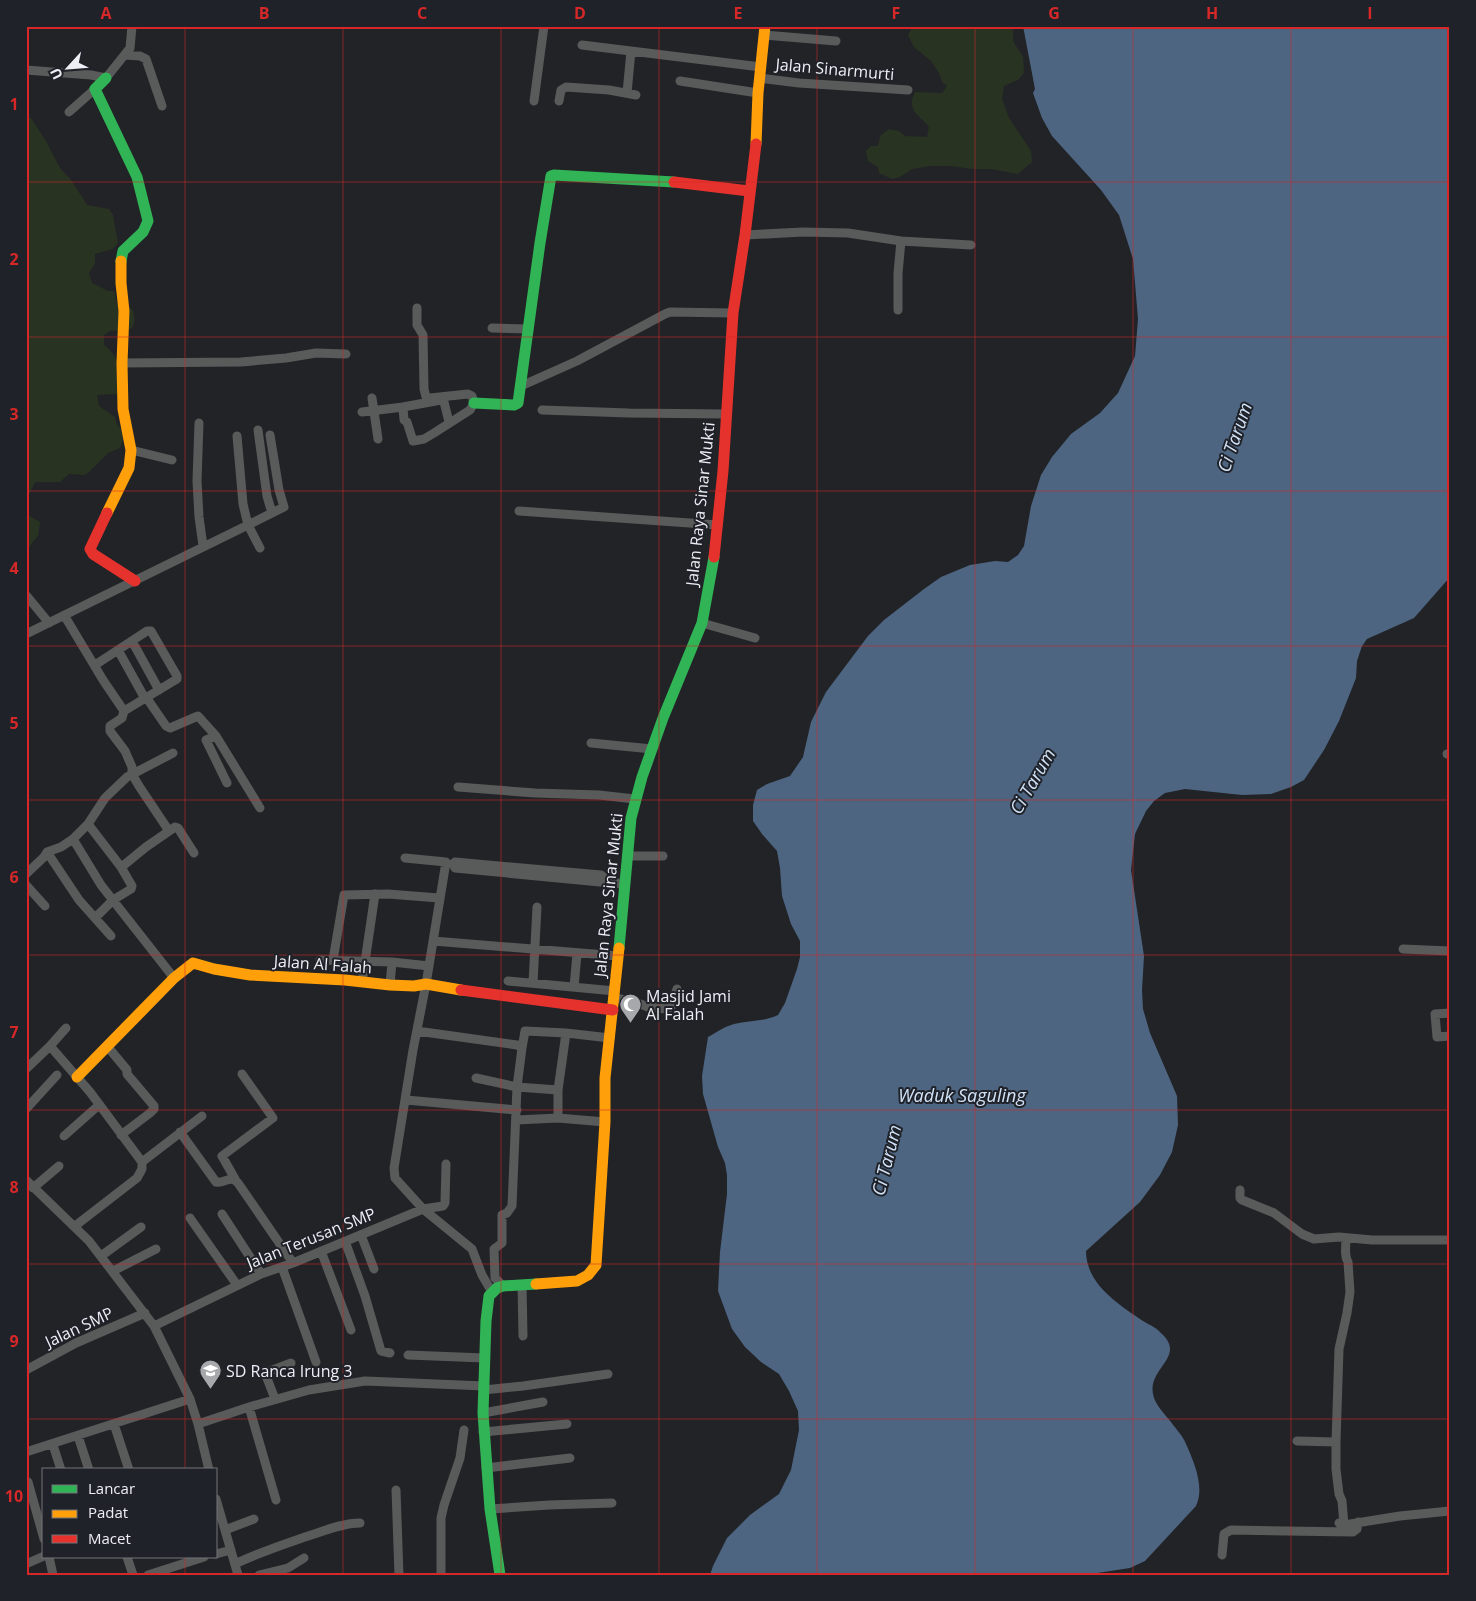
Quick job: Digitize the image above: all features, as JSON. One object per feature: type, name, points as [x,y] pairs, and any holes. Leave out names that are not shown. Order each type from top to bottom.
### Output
[{"type":"main road","name":"Jalan Raya Sinar Mukti","points":[[492,1292],[503,1286],[577,1281],[586,1277],[595,1268],[598,1252],[605,1122],[605,1078],[615,994],[631,818],[635,799],[663,718],[702,623],[715,551],[733,313],[756,145],[758,93],[764,30]]},
{"type":"main road","points":[[106,78],[95,89],[137,178],[148,221],[143,232],[126,247],[122,255],[121,282],[124,311],[123,409],[131,450],[128,468],[90,549],[93,554],[135,581]]},
{"type":"main road","points":[[474,403],[516,404],[519,399],[551,176],[674,182],[749,191]]},
{"type":"main road","name":"Jalan Al Falah","points":[[77,1077],[174,978],[195,962],[205,967],[250,975],[362,982],[390,986],[426,984],[487,994],[613,1010]]},
{"type":"main road","points":[[492,1292],[489,1296],[486,1321],[483,1432],[490,1509],[500,1575]]},
{"type":"street","points":[[26,70],[106,78],[130,48],[132,26]]},
{"type":"street","points":[[534,101],[544,26]]},
{"type":"street","points":[[764,30],[836,42]]},
{"type":"street","name":"Jalan Sinarmurti","points":[[582,45],[631,51],[760,73],[799,83],[908,90]]},
{"type":"street","points":[[627,93],[631,51]]},
{"type":"street","points":[[125,55],[140,56],[146,60],[162,106]]},
{"type":"street","points":[[680,81],[758,93]]},
{"type":"street","points":[[559,101],[562,88],[566,87],[636,95]]},
{"type":"street","points":[[69,112],[95,89]]},
{"type":"street","points":[[745,235],[803,232],[848,233],[901,241],[971,245]]},
{"type":"street","points":[[898,310],[898,266],[901,241]]},
{"type":"street","points":[[402,407],[404,420],[407,421],[413,441],[424,439],[470,410],[474,403],[472,396],[468,394],[426,397],[422,335],[417,326],[417,308]]},
{"type":"street","points":[[520,386],[670,312],[733,313]]},
{"type":"street","points":[[492,328],[529,329]]},
{"type":"street","points":[[122,363],[241,362],[316,353],[346,354]]},
{"type":"street","points":[[372,398],[378,439]]},
{"type":"street","points":[[362,412],[442,400],[449,422]]},
{"type":"street","points":[[542,410],[726,414]]},
{"type":"street","points":[[199,423],[196,481],[203,546]]},
{"type":"street","points":[[258,430],[267,496],[272,513]]},
{"type":"street","points":[[26,634],[284,507],[279,490],[270,435]]},
{"type":"street","points":[[237,436],[243,504],[248,525],[260,548]]},
{"type":"street","points":[[131,450],[172,460]]},
{"type":"street","points":[[519,511],[718,525]]},
{"type":"street","points":[[26,595],[49,623]]},
{"type":"street","points":[[64,615],[124,711]]},
{"type":"street","points":[[702,623],[755,638]]},
{"type":"street","points":[[95,664],[150,630],[177,676],[177,680],[124,711],[122,718],[110,726],[109,729],[119,741],[130,761],[132,774],[150,805],[169,831]]},
{"type":"street","points":[[132,641],[158,690]]},
{"type":"street","points":[[118,650],[143,695],[167,727],[170,728],[198,716],[216,736],[260,808]]},
{"type":"street","points":[[216,736],[206,740],[227,783]]},
{"type":"street","points":[[591,743],[652,749]]},
{"type":"street","points":[[26,874],[47,852],[61,847],[73,839],[88,824],[105,798],[132,774],[173,753]]},
{"type":"street","points":[[458,787],[535,793],[599,795],[635,799]]},
{"type":"street","points":[[88,824],[121,867],[132,886],[128,891],[113,900],[95,918]]},
{"type":"street","points":[[121,867],[175,828],[178,828],[194,853]]},
{"type":"street","points":[[73,839],[101,885],[174,978]]},
{"type":"street","points":[[47,852],[79,900],[111,936]]},
{"type":"street","points":[[628,856],[663,856]]},
{"type":"street","points":[[405,858],[446,862],[413,1050],[394,1168],[395,1178],[423,1209],[472,1249],[482,1275],[492,1292]]},
{"type":"street","points":[[531,873],[455,862],[453,866],[455,868],[603,880],[625,886]]},
{"type":"street","points":[[26,885],[45,906]]},
{"type":"street","points":[[333,960],[344,895],[375,894],[439,898]]},
{"type":"street","points":[[362,982],[375,894]]},
{"type":"street","points":[[533,983],[537,907]]},
{"type":"street","points":[[433,940],[577,954],[618,956]]},
{"type":"street","points":[[1403,949],[1450,951]]},
{"type":"street","points":[[574,987],[577,954]]},
{"type":"street","points":[[320,960],[392,962],[429,966]]},
{"type":"street","points":[[390,986],[392,962]]},
{"type":"street","points":[[508,981],[574,987],[615,994],[650,1008],[667,1009],[671,1007],[678,989]]},
{"type":"street","points":[[1450,1013],[1435,1014],[1437,1038],[1450,1036]]},
{"type":"street","points":[[26,1069],[66,1028]]},
{"type":"street","points":[[417,1031],[517,1045],[522,1048]]},
{"type":"street","points":[[503,1286],[494,1278],[494,1249],[502,1243],[502,1215],[508,1213],[512,1206],[517,1087],[525,1031],[610,1038]]},
{"type":"street","points":[[558,1118],[558,1090],[566,1033]]},
{"type":"street","points":[[50,1046],[77,1077],[142,1162],[142,1169],[137,1178],[75,1226]]},
{"type":"street","points":[[107,1046],[154,1106],[150,1113],[122,1135]]},
{"type":"street","points":[[242,1074],[273,1118],[222,1156],[235,1179],[292,1263]]},
{"type":"street","points":[[26,1109],[57,1075]]},
{"type":"street","points":[[476,1078],[517,1087],[558,1090]]},
{"type":"street","points":[[406,1100],[517,1110]]},
{"type":"street","points":[[64,1136],[99,1105]]},
{"type":"street","points":[[142,1162],[202,1116]]},
{"type":"street","points":[[516,1120],[558,1118],[605,1122]]},
{"type":"street","points":[[180,1132],[216,1182],[219,1183],[231,1178],[235,1179]]},
{"type":"street","name":"Jalan Terusan SMP","points":[[154,1326],[261,1274],[423,1209],[444,1205],[446,1164]]},
{"type":"street","points":[[34,1188],[59,1166]]},
{"type":"street","points":[[26,1180],[75,1226],[113,1271],[154,1326],[190,1399],[209,1468]]},
{"type":"street","points":[[1240,1190],[1240,1198],[1242,1200],[1274,1213],[1306,1236],[1317,1239],[1328,1237],[1372,1240],[1450,1240]]},
{"type":"street","points":[[222,1214],[261,1274]]},
{"type":"street","points":[[190,1218],[237,1285]]},
{"type":"street","points":[[101,1256],[141,1227]]},
{"type":"street","points":[[361,1235],[374,1269]]},
{"type":"street","points":[[1344,1525],[1336,1469],[1336,1442],[1338,1364],[1350,1292],[1348,1262],[1346,1260],[1346,1238]]},
{"type":"street","points":[[345,1241],[365,1296],[381,1351],[390,1353]]},
{"type":"street","points":[[113,1271],[156,1250]]},
{"type":"street","points":[[321,1250],[351,1330]]},
{"type":"street","points":[[282,1266],[316,1362]]},
{"type":"street","points":[[522,1285],[524,1336]]},
{"type":"street","name":"Jalan SMP","points":[[26,1370],[76,1343],[145,1313]]},
{"type":"street","points":[[408,1355],[484,1358]]},
{"type":"street","points":[[274,1399],[265,1372],[291,1363]]},
{"type":"street","points":[[198,1424],[308,1390],[365,1381],[484,1388],[523,1386],[608,1374]]},
{"type":"street","points":[[26,1452],[53,1445],[190,1399]]},
{"type":"street","points":[[483,1412],[543,1402]]},
{"type":"street","points":[[249,1407],[276,1500]]},
{"type":"street","points":[[114,1424],[128,1468]]},
{"type":"street","points":[[483,1432],[567,1424]]},
{"type":"street","points":[[441,1575],[441,1518],[460,1458],[464,1430]]},
{"type":"street","points":[[78,1436],[88,1468]]},
{"type":"street","points":[[1297,1441],[1336,1442]]},
{"type":"street","points":[[53,1445],[60,1468]]},
{"type":"street","points":[[486,1468],[570,1458]]},
{"type":"street","points":[[28,1482],[40,1506],[42,1522]]},
{"type":"street","points":[[396,1490],[399,1575]]},
{"type":"street","points":[[490,1509],[549,1505],[612,1504]]},
{"type":"street","points":[[218,1505],[238,1575]]},
{"type":"street","points":[[1338,1513],[1338,1522],[1344,1525],[1400,1516],[1450,1511]]},
{"type":"street","points":[[226,1530],[254,1519]]},
{"type":"street","points":[[1222,1556],[1224,1534],[1230,1530],[1353,1532],[1357,1529],[1358,1522]]},
{"type":"street","points":[[235,1564],[272,1548],[322,1531],[360,1523]]},
{"type":"street","points":[[218,1553],[231,1550]]},
{"type":"street","points":[[26,1564],[42,1557]]},
{"type":"street","points":[[49,1558],[53,1575]]},
{"type":"street","points":[[127,1558],[133,1575]]},
{"type":"street","points":[[148,1575],[201,1558]]},
{"type":"street","points":[[259,1575],[288,1568],[304,1558]]},
{"type":"green space","points":[[913,26],[1013,26],[1013,41],[1023,57],[1024,73],[1018,80],[1004,86],[1002,99],[1009,118],[1031,151],[1032,162],[1018,174],[991,169],[930,166],[912,169],[900,177],[892,179],[879,173],[878,167],[868,161],[866,151],[871,146],[878,146],[880,136],[889,129],[899,131],[905,136],[927,137],[929,127],[913,108],[912,103],[915,92],[942,93],[947,86],[942,82],[939,73],[931,61],[914,47],[908,35]]},
{"type":"green space","points":[[26,118],[31,118],[60,168],[72,181],[87,205],[109,209],[113,215],[118,243],[113,249],[95,254],[95,264],[89,273],[92,283],[108,291],[114,291],[117,304],[132,309],[134,324],[131,329],[110,331],[104,335],[104,345],[110,350],[117,361],[117,394],[97,395],[99,406],[115,417],[117,425],[122,430],[124,437],[120,448],[108,453],[85,475],[69,474],[60,482],[35,482],[26,501]]},
{"type":"green space","points":[[26,514],[40,522],[38,536],[26,554]]},
{"type":"water","name":"Waduk Saguling","points":[[1023,26],[1450,26],[1450,577],[1414,618],[1367,639],[1362,646],[1357,661],[1356,678],[1339,721],[1324,750],[1304,780],[1271,794],[1242,795],[1185,789],[1165,793],[1154,801],[1146,811],[1135,834],[1131,870],[1144,956],[1143,1009],[1150,1033],[1177,1096],[1178,1125],[1172,1152],[1160,1175],[1140,1202],[1086,1251],[1087,1263],[1097,1283],[1105,1292],[1124,1308],[1158,1330],[1168,1342],[1170,1349],[1168,1356],[1156,1377],[1153,1385],[1153,1394],[1158,1405],[1183,1438],[1192,1459],[1199,1483],[1196,1506],[1145,1561],[1130,1568],[1084,1575],[710,1575],[727,1538],[750,1515],[779,1494],[791,1470],[799,1430],[798,1411],[789,1391],[779,1374],[761,1362],[745,1347],[732,1329],[718,1291],[727,1175],[703,1094],[702,1076],[708,1037],[734,1024],[767,1019],[778,1015],[785,1003],[800,957],[800,941],[791,924],[782,896],[777,851],[753,821],[753,805],[757,790],[767,784],[790,776],[803,757],[811,722],[826,692],[868,636],[884,620],[941,577],[970,565],[995,561],[1008,562],[1018,555],[1024,546],[1031,506],[1041,475],[1052,457],[1071,434],[1100,413],[1118,393],[1135,356],[1138,319],[1133,259],[1119,215],[1101,190],[1052,136],[1042,118],[1033,93],[1035,89]]},
{"type":"traffic: fast","points":[[106,78],[95,89],[137,177],[148,221],[143,232],[123,251],[121,261]]},
{"type":"traffic: fast","points":[[474,403],[514,405],[518,403],[551,176],[674,182]]},
{"type":"traffic: fast","points":[[619,948],[631,818],[642,777],[663,718],[702,623],[714,557]]},
{"type":"traffic: fast","points":[[500,1575],[490,1509],[483,1413],[486,1321],[489,1296],[497,1288],[503,1286],[536,1284]]},
{"type":"traffic: slow","points":[[756,144],[758,93],[765,26]]},
{"type":"traffic: slow","points":[[107,513],[129,468],[131,450],[123,409],[124,311],[121,261]]},
{"type":"traffic: slow","points":[[536,1284],[577,1281],[588,1275],[596,1265],[605,1122],[605,1078],[619,948]]},
{"type":"traffic: slow","points":[[77,1077],[174,978],[193,963],[214,969],[250,975],[345,980],[390,985],[414,986],[426,984],[461,990]]},
{"type":"traffic: jam","points":[[714,557],[723,471],[733,313],[756,144]]},
{"type":"traffic: jam","points":[[674,182],[749,191]]},
{"type":"traffic: jam","points":[[107,513],[90,549],[93,554],[135,581]]},
{"type":"traffic: jam","points":[[461,990],[613,1010]]},
{"type":"place","name":"Masjid Jami Al Falah","points":[[630,1024]]},
{"type":"place","name":"SD Ranca Irung 3","points":[[210,1390]]},
{"type":"water label","name":"Ci Tarum","points":[[1234,437]]},
{"type":"water label","name":"Ci Tarum","points":[[1032,781]]},
{"type":"water label","name":"Ci Tarum","points":[[886,1160]]}]
